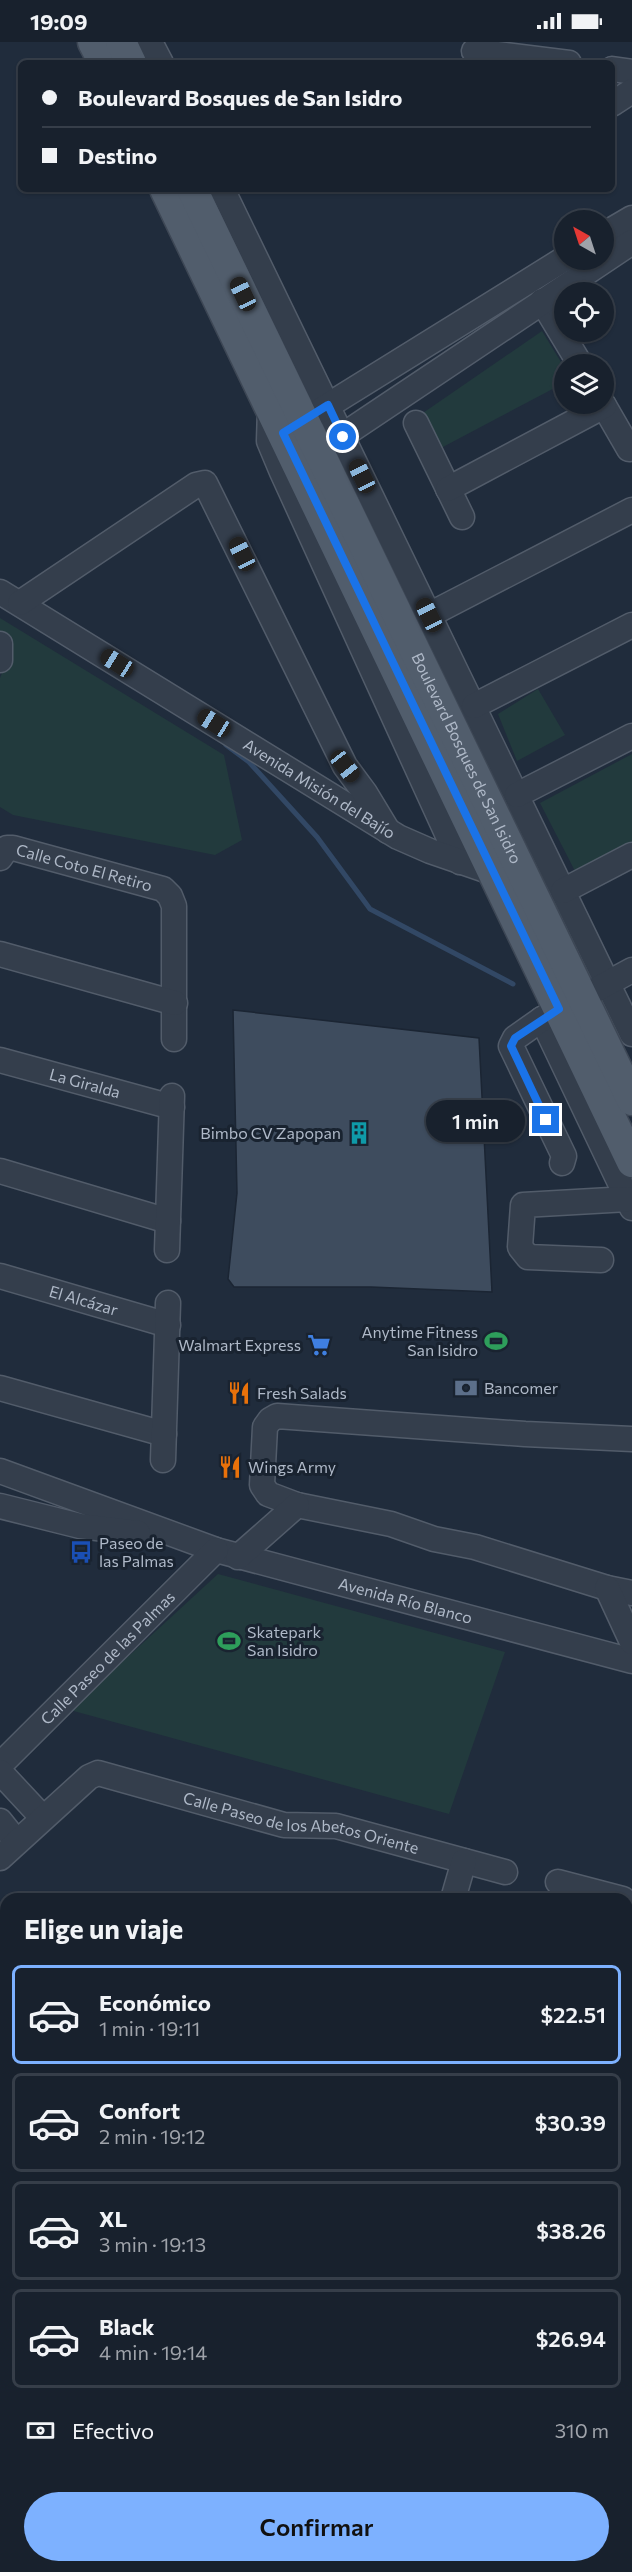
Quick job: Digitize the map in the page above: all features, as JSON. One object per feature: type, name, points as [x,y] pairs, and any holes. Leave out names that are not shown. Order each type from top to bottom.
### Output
[{"type":"main road","points":[[93,42],[102,60]]},
{"type":"main road","points":[[121,42],[130,60]]},
{"type":"main road","name":"Boulevard Bosques de San Isidro","points":[[167,192],[310,456],[573,1002],[627,1162]]},
{"type":"main road","name":"Boulevard Bosques de San Isidro","points":[[193,192],[291,421]]},
{"type":"main road","name":"Boulevard Bosques de San Isidro","points":[[310,456],[494,873],[632,1100]]},
{"type":"street","points":[[150,42],[159,60]]},
{"type":"street","points":[[474,51],[516,59]]},
{"type":"street","points":[[615,69],[632,72]]},
{"type":"street","points":[[615,102],[632,92]]},
{"type":"street","name":"Boulevard Bosques de San Isidro","points":[[223,192],[291,421],[310,456],[460,862]]},
{"type":"street","points":[[614,233],[631,228]]},
{"type":"street","points":[[310,456],[542,301],[631,228]]},
{"type":"street","points":[[291,421],[554,266]]},
{"type":"street","points":[[542,301],[574,354]]},
{"type":"street","points":[[448,489],[586,414]]},
{"type":"street","points":[[608,414],[629,449]]},
{"type":"street","points":[[416,423],[462,517]]},
{"type":"street","name":"Boulevard Bosques de San Isidro","points":[[310,456],[429,615],[517,795],[563,891],[573,1002],[632,1034]]},
{"type":"street","points":[[10,597],[196,485],[205,483],[345,766],[365,792],[388,831]]},
{"type":"street","points":[[429,615],[632,510]]},
{"type":"street","name":"Avenida Misión del Bajío","points":[[10,597],[388,831],[430,851],[494,873]]},
{"type":"street","points":[[474,706],[632,625]]},
{"type":"street","points":[[0,644],[0,660]]},
{"type":"street","points":[[517,795],[632,736]]},
{"type":"street","name":"Calle Coto El Retiro","points":[[0,858],[7,848],[13,848],[163,889],[170,896],[174,906],[174,1039]]},
{"type":"street","points":[[563,891],[632,855]]},
{"type":"street","points":[[0,954],[175,1003]]},
{"type":"street","points":[[562,1163],[564,1156],[511,1046],[515,1038],[573,1002],[632,970]]},
{"type":"street","name":"La Giralda","points":[[0,1060],[172,1102],[168,1250]]},
{"type":"street","name":"Boulevard Bosques de San Isidro","points":[[627,1162],[630,1203]]},
{"type":"street","points":[[0,1171],[168,1221]]},
{"type":"street","points":[[601,1260],[528,1257],[520,1247],[523,1205],[630,1203]]},
{"type":"street","name":"El Alcázar","points":[[0,1276],[168,1314],[163,1460]]},
{"type":"street","points":[[0,1388],[164,1434]]},
{"type":"street","points":[[632,1439],[525,1434],[277,1416],[265,1427],[262,1485],[263,1490],[268,1494],[297,1505],[391,1524],[434,1539],[475,1547],[607,1588],[632,1593]]},
{"type":"street","name":"Avenida Río Blanco","points":[[0,1471],[227,1554],[632,1661]]},
{"type":"street","name":"Calle Paseo de las Palmas","points":[[0,1765],[227,1554],[297,1505]]},
{"type":"street","name":"Avenida Río Blanco","points":[[0,1506],[80,1526],[179,1538]]},
{"type":"street","points":[[607,1588],[632,1642]]},
{"type":"street","points":[[0,1772],[42,1817],[8,1849],[0,1821]]},
{"type":"street","name":"Calle Paseo de los Abetos Oriente","points":[[42,1817],[89,1777],[98,1773],[284,1825],[336,1826],[505,1872]]},
{"type":"street","points":[[455,1893],[464,1861]]},
{"type":"street","points":[[558,1882],[582,1893]]},
{"type":"green space","points":[[542,331],[556,354],[554,354],[554,388],[441,448],[420,415]]},
{"type":"green space","points":[[0,618],[224,755],[242,840],[215,855],[13,815],[0,807],[0,678],[10,653],[0,638]]},
{"type":"green space","points":[[538,689],[565,735],[517,761],[498,714]]},
{"type":"green space","points":[[632,754],[632,843],[576,873],[540,803]]},
{"type":"green space","points":[[218,1574],[505,1652],[449,1814],[70,1710]]},
{"type":"building","name":"Bimbo CV Zapopan","points":[[233,1010],[479,1038],[492,1292],[371,1287],[234,1287],[228,1279],[237,1193]]},
{"type":"waterway","points":[[226,745],[249,762],[317,837],[370,909],[513,984]]},
{"type":"place","name":"Bimbo CV Zapopan","points":[[359,1133]]},
{"type":"place","name":"Anytime Fitness San Isidro","points":[[496,1341]]},
{"type":"place","name":"Walmart Express","points":[[319,1345]]},
{"type":"place","name":"Bancomer","points":[[466,1388]]},
{"type":"place","name":"Fresh Salads","points":[[239,1393]]},
{"type":"place","name":"Wings Army","points":[[230,1467]]},
{"type":"place","name":"Paseo de las Palmas","points":[[81,1552]]},
{"type":"place","name":"Skatepark San Isidro","points":[[229,1641]]},
{"type":"route","points":[[343,437],[328,405],[283,433],[559,1009],[515,1038],[511,1046],[546,1120]]}]
